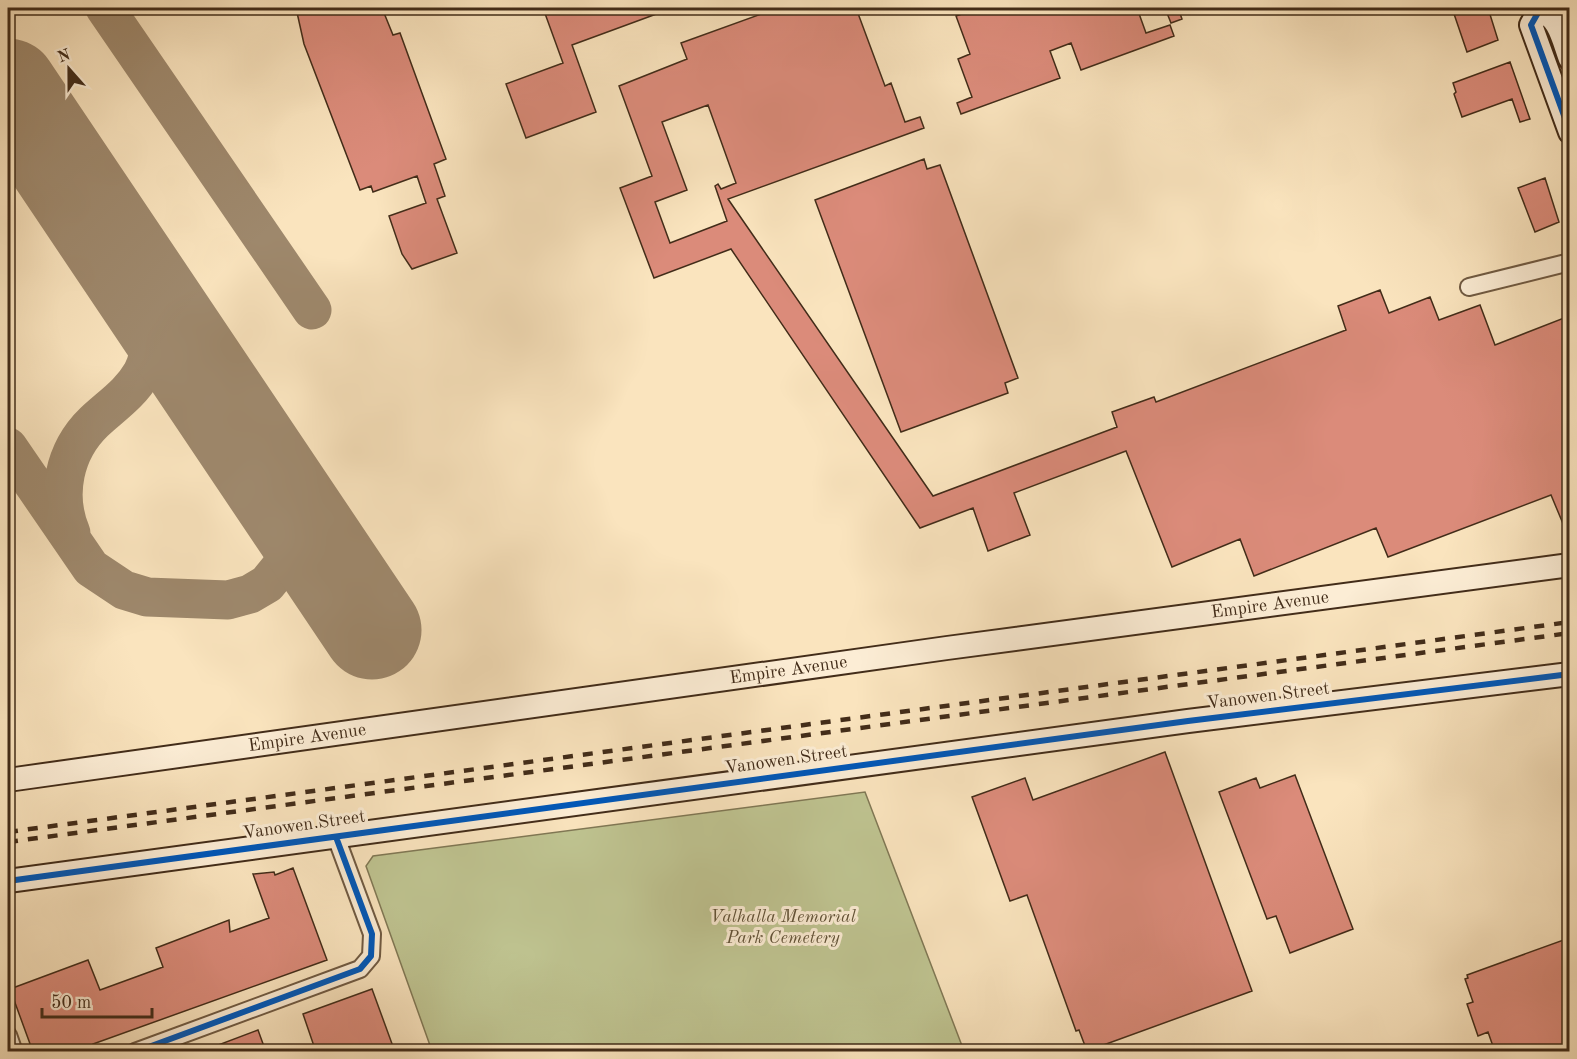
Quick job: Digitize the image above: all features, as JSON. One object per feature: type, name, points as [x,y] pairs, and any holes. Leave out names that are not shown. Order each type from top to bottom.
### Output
[{"type":"main road","points":[[1569,59],[1551,15],[1544,9],[1531,25],[1569,132]]},
{"type":"main road","name":"Empire Avenue","points":[[8,780],[993,642],[1569,565]]},
{"type":"main road","name":"Vanowen Street","points":[[8,881],[1177,723],[1569,675]]},
{"type":"street","points":[[1544,9],[1564,8]]},
{"type":"street","points":[[1469,287],[1569,262]]},
{"type":"street","points":[[135,1052],[360,969],[371,956],[372,934],[336,837]]},
{"type":"street","points":[[8,1035],[14,1052]]},
{"type":"green space","name":"Valhalla Memorial Park Cemetery","points":[[865,792],[964,1051],[432,1051],[366,866],[373,856]]},
{"type":"building","points":[[296,8],[382,8],[393,35],[400,33],[446,159],[434,164],[445,196],[437,199],[457,253],[412,269],[402,254],[389,216],[426,203],[417,176],[373,192],[371,186],[360,190],[304,44]]},
{"type":"building","points":[[543,8],[670,9],[572,45],[596,112],[526,138],[506,84],[563,63]]},
{"type":"building","points":[[778,8],[856,8],[885,86],[891,83],[905,122],[920,117],[924,128],[728,199],[933,496],[1117,427],[1112,412],[1154,397],[1156,402],[1346,330],[1338,306],[1380,290],[1389,313],[1430,297],[1439,320],[1480,305],[1495,345],[1569,316],[1569,538],[1551,495],[1388,557],[1376,528],[1254,576],[1240,539],[1172,567],[1126,451],[1014,493],[1030,535],[988,551],[973,508],[920,528],[731,249],[654,278],[620,188],[652,176],[619,86],[687,59],[681,43]],"holes":[[[708,105],[736,183],[721,189],[718,184],[715,186],[727,221],[670,243],[655,202],[687,190],[662,122]]]},
{"type":"building","points":[[980,8],[1137,8],[1146,33],[1170,25],[1174,36],[1081,70],[1071,43],[1050,51],[1060,78],[961,114],[957,103],[972,97],[958,59],[970,54],[956,16]]},
{"type":"building","points":[[1165,8],[1178,8],[1182,19],[1171,23]]},
{"type":"building","points":[[1452,8],[1488,8],[1498,40],[1467,52]]},
{"type":"building","points":[[1510,62],[1530,119],[1520,122],[1512,99],[1462,117],[1454,94],[1456,92],[1453,83]]},
{"type":"building","points":[[924,159],[927,169],[940,165],[1018,378],[1005,383],[1008,393],[901,432],[815,200]]},
{"type":"building","points":[[1545,178],[1559,222],[1535,232],[1518,188]]},
{"type":"building","points":[[1165,752],[1252,991],[1087,1051],[1079,1030],[1076,1031],[1027,895],[1010,901],[972,797],[1025,778],[1033,800]]},
{"type":"building","points":[[1295,775],[1353,929],[1290,953],[1276,916],[1267,919],[1219,792],[1256,778],[1260,788]]},
{"type":"building","points":[[293,868],[327,960],[93,1044],[94,1048],[86,1052],[33,1052],[10,989],[88,960],[100,990],[163,967],[156,948],[229,920],[230,932],[269,918],[253,874],[274,872],[275,875]]},
{"type":"building","points":[[1569,938],[1569,1052],[1495,1052],[1488,1032],[1478,1036],[1467,1004],[1473,1002],[1465,979],[1468,978],[1467,975]]},
{"type":"building","points":[[372,989],[395,1052],[316,1052],[303,1014]]},
{"type":"building","points":[[258,1030],[266,1052],[205,1052],[205,1050]]},
{"type":"taxiway","points":[[105,8],[312,310]]},
{"type":"taxiway","points":[[71,533],[66,519],[63,489],[69,460],[84,434],[132,387],[147,362],[149,328],[139,283]]},
{"type":"taxiway","points":[[8,447],[91,568],[124,590],[147,597],[228,600],[250,594],[267,584],[284,563],[291,538],[286,500]]},
{"type":"runway","points":[[8,88],[372,630]]},
{"type":"railway","points":[[8,832],[1570,622]]},
{"type":"railway","points":[[8,842],[1570,633]]},
{"type":"cycle path","points":[[1539,11],[1531,25],[1570,132]]},
{"type":"cycle path","points":[[8,881],[1188,721],[1570,674]]},
{"type":"cycle path","points":[[135,1052],[360,969],[371,956],[372,934],[336,837]]}]
